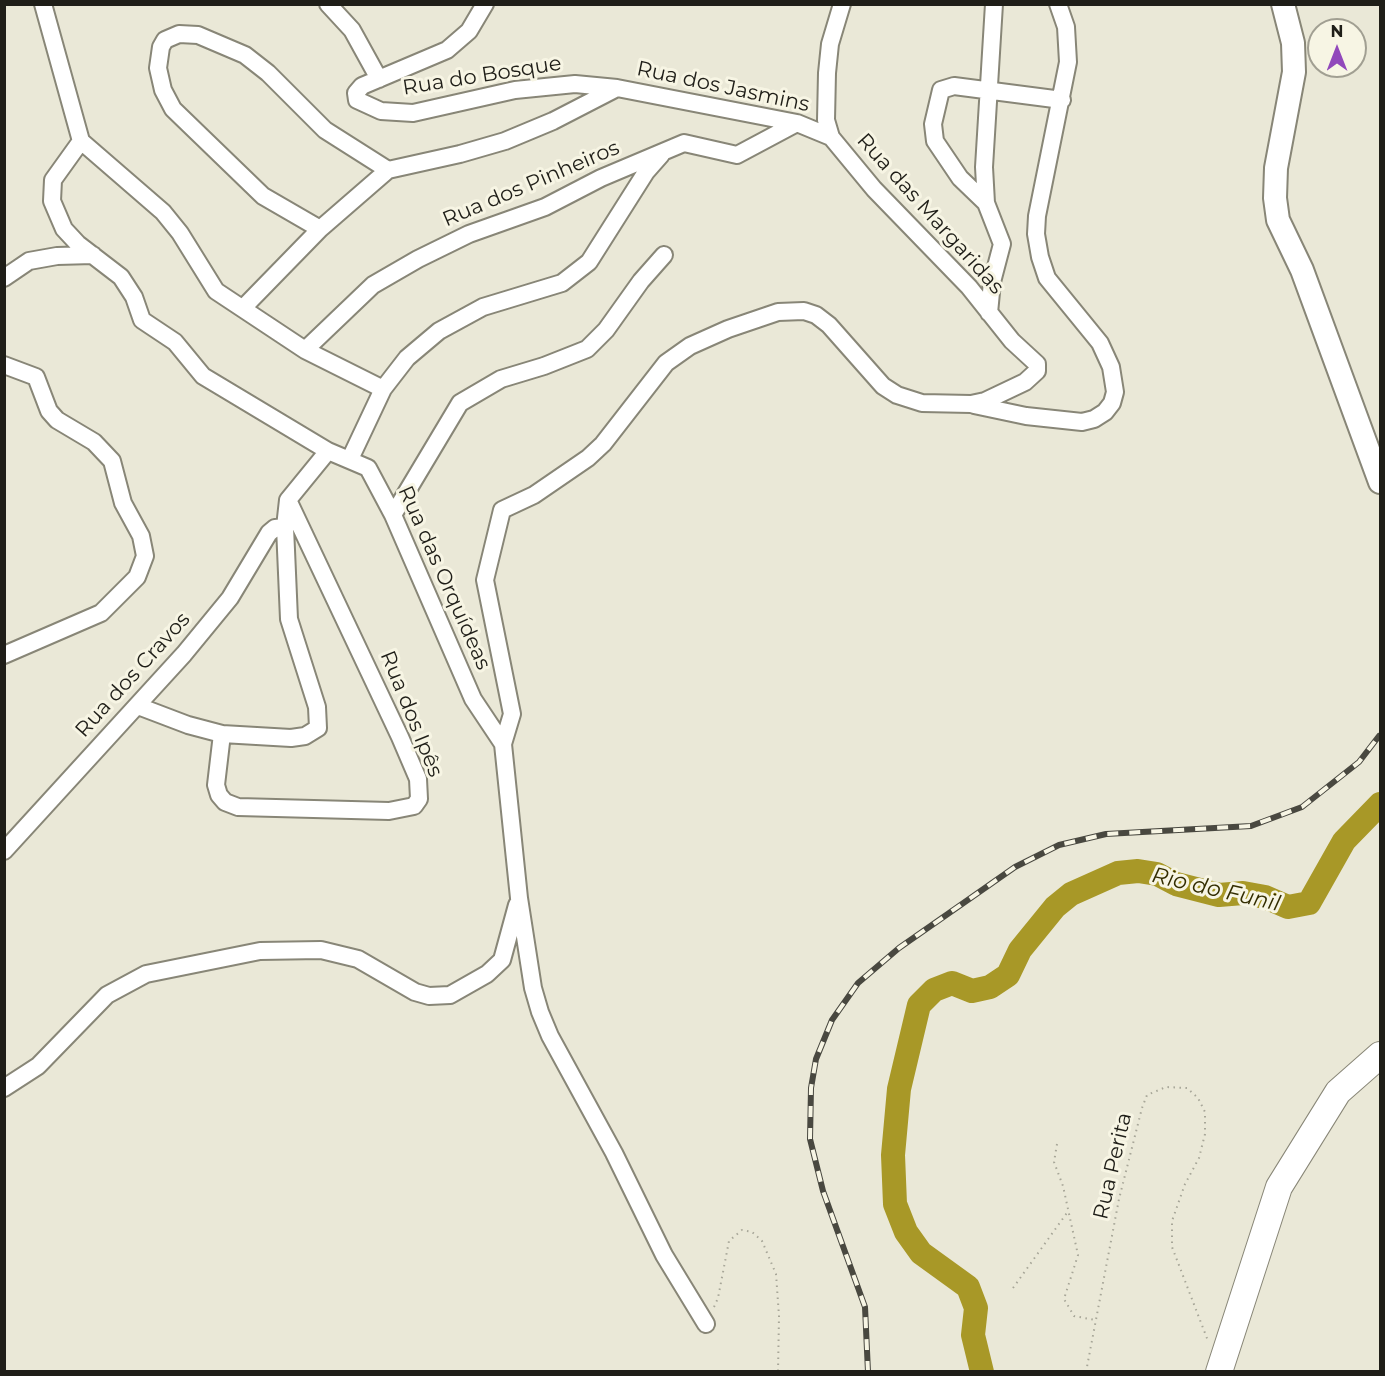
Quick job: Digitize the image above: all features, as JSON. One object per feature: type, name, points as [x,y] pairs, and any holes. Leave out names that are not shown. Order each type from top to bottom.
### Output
[{"type":"main road","points":[[1220,1371],[1279,1187],[1338,1092],[1380,1055]]},
{"type":"street","points":[[43,4],[81,141],[163,212],[180,233],[216,291],[305,350],[383,389]]},
{"type":"street","name":"Rua do Bosque","points":[[328,4],[352,30],[379,79]]},
{"type":"street","name":"Rua das Margaridas","points":[[842,4],[830,44],[826,73],[826,113],[831,137],[874,189],[948,264],[1038,367],[1034,376],[1019,385],[1000,395],[971,404]]},
{"type":"street","points":[[989,313],[992,282],[1000,257],[1001,235],[987,202],[984,158],[994,4]]},
{"type":"street","points":[[706,1324],[664,1256],[614,1153],[550,1036],[533,988],[519,898],[503,744],[512,714],[485,580],[502,510],[534,495],[588,458],[603,444],[666,363],[690,346],[728,329],[778,312],[804,311],[829,325],[870,375],[897,395],[922,404],[971,404],[1026,416],[1082,422],[1094,419],[1112,404],[1115,392],[1114,379],[1107,355],[1047,278],[1036,234],[1037,216],[1062,100],[1068,44],[1058,4]]},
{"type":"street","points":[[1283,4],[1293,43],[1294,72],[1276,168],[1275,198],[1278,220],[1302,270],[1380,482]]},
{"type":"street","name":"Rua do Bosque","points":[[486,6],[469,31],[447,50],[359,88],[356,98],[372,109],[402,113],[428,111],[515,90],[575,84],[616,88]]},
{"type":"street","points":[[320,229],[263,196],[173,109],[163,90],[158,68],[160,47],[165,40],[179,34],[198,35],[244,55],[268,74],[325,130],[388,170]]},
{"type":"street","points":[[987,202],[960,178],[935,141],[933,124],[941,90],[954,86],[1062,100]]},
{"type":"street","name":"Rua dos Jasmins","points":[[243,308],[320,229],[388,170],[505,141],[553,121],[616,88],[797,123],[831,137]]},
{"type":"street","name":"Rua dos Pinheiros","points":[[305,350],[373,285],[418,259],[469,234],[567,197],[601,178],[684,143],[693,143],[727,155],[737,155],[797,123]]},
{"type":"street","name":"Rua das Orquídeas","points":[[81,141],[53,180],[52,201],[64,229],[127,284],[142,320],[175,342],[203,376],[328,451],[368,468],[393,515],[473,699],[503,744]]},
{"type":"street","points":[[350,459],[383,389],[407,358],[439,331],[483,307],[562,283],[589,262],[646,172],[666,150]]},
{"type":"street","points":[[4,278],[29,261],[57,256],[93,255]]},
{"type":"street","points":[[393,515],[460,404],[501,379],[544,366],[587,348],[606,330],[641,281],[664,255]]},
{"type":"street","points":[[4,365],[36,377],[49,411],[57,420],[94,442],[112,461],[127,516],[144,546],[142,569],[137,577],[101,613],[4,655]]},
{"type":"street","points":[[138,706],[188,725],[222,734],[291,738],[305,736],[318,728],[317,707],[289,619],[285,527],[288,500],[328,451]]},
{"type":"street","name":"Rua dos Ipês","points":[[222,734],[216,785],[219,795],[225,802],[238,807],[389,811],[414,806],[419,799],[418,779],[400,737],[288,500]]},
{"type":"street","name":"Rua dos Cravos","points":[[4,851],[138,706],[230,598],[269,533],[275,528],[285,527]]},
{"type":"street","points":[[4,1088],[21,1080],[38,1066],[107,994],[146,974],[260,951],[321,950],[358,959],[415,992],[429,996],[450,995],[487,974],[502,960],[519,898]]},
{"type":"path","name":"Rua Perita","points":[[1086,1371],[1119,1198],[1142,1108],[1147,1095],[1166,1087],[1186,1088],[1198,1098],[1205,1112],[1205,1134],[1199,1158],[1185,1184],[1172,1221],[1172,1248],[1220,1371]]},
{"type":"path","points":[[1057,1144],[1054,1162],[1069,1209],[1078,1256],[1064,1299],[1074,1316],[1096,1321]]},
{"type":"path","points":[[1013,1288],[1069,1209]]},
{"type":"path","points":[[706,1324],[718,1298],[729,1241],[742,1230],[752,1232],[762,1241],[776,1274],[779,1316],[778,1371]]},
{"type":"waterway","name":"Rio do Funil","points":[[982,1372],[973,1335],[976,1308],[968,1287],[921,1253],[906,1232],[895,1204],[893,1155],[899,1089],[919,1005],[934,990],[952,983],[972,991],[990,987],[1008,975],[1020,950],[1055,907],[1071,894],[1118,873],[1138,871],[1157,874],[1176,884],[1219,895],[1243,893],[1265,897],[1288,907],[1309,903],[1344,841],[1380,804]]},
{"type":"railway","points":[[868,1372],[865,1307],[823,1191],[810,1139],[811,1088],[816,1059],[832,1020],[858,983],[899,948],[1015,867],[1059,845],[1106,834],[1251,826],[1302,807],[1359,762],[1379,736]]}]
